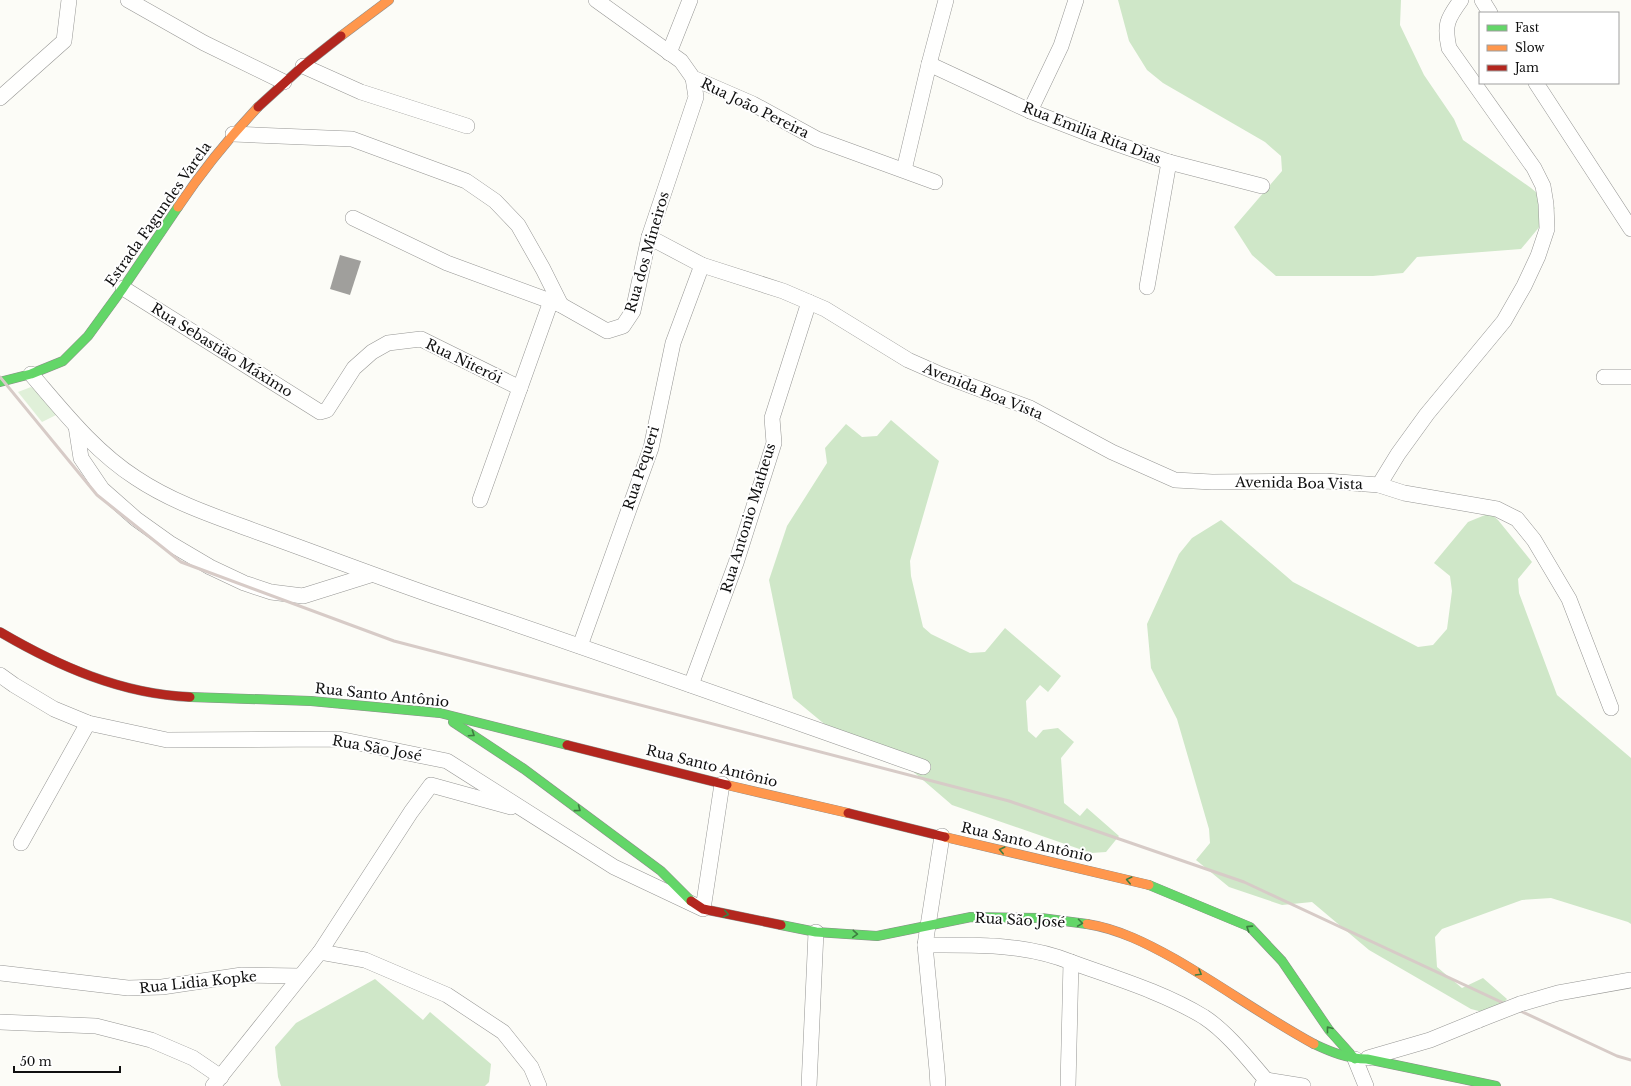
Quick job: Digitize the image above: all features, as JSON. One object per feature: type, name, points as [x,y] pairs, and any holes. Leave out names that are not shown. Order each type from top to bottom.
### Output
[{"type":"main road","name":"Estrada Fagundes Varela","points":[[0,382],[31,374],[63,361],[88,336],[123,288],[199,176],[233,134],[284,82],[389,0]]},
{"type":"main road","name":"Rua Santo Antônio","points":[[0,632],[26,647],[74,670],[119,686],[170,696],[311,701],[440,713],[722,784],[1149,885],[1250,927],[1282,961],[1329,1030],[1361,1059]]},
{"type":"main road","name":"Rua São José","points":[[440,713],[524,769],[662,871],[691,901],[704,909],[816,932],[877,936],[928,924],[971,917],[1041,918],[1100,926],[1145,942],[1209,978],[1286,1029],[1328,1051],[1496,1086]]},
{"type":"street","points":[[0,98],[64,41],[69,0]]},
{"type":"street","points":[[128,0],[204,43],[284,82]]},
{"type":"street","name":"Rua João Pereira","points":[[596,0],[681,61],[693,78],[753,104],[817,139],[935,182]]},
{"type":"street","points":[[669,53],[690,0]]},
{"type":"street","points":[[904,170],[946,0]]},
{"type":"street","points":[[1030,111],[1061,46],[1076,0]]},
{"type":"street","name":"Avenida Boa Vista","points":[[1379,485],[1427,414],[1504,321],[1524,286],[1538,256],[1547,230],[1546,204],[1543,186],[1534,168],[1449,48],[1446,31],[1451,13],[1461,0]]},
{"type":"street","points":[[1482,0],[1489,12]]},
{"type":"street","name":"Rua Emilia Rita Dias","points":[[929,64],[1030,111],[1097,137],[1169,162],[1262,186]]},
{"type":"street","points":[[303,66],[361,92],[467,126]]},
{"type":"street","name":"Rua dos Mineiros","points":[[353,218],[447,263],[556,303],[607,331],[623,326],[633,311],[650,237],[696,97],[693,78]]},
{"type":"street","points":[[1537,84],[1629,226]]},
{"type":"street","points":[[233,134],[352,139],[466,181],[495,201],[518,225],[544,269],[556,303]]},
{"type":"street","points":[[1147,287],[1169,162]]},
{"type":"street","name":"Avenida Boa Vista","points":[[650,237],[702,266],[783,291],[810,302],[825,309],[908,360],[942,375],[1030,408],[1112,452],[1175,480],[1212,482],[1326,481],[1379,485],[1404,493],[1497,509],[1517,519],[1534,540],[1569,599],[1611,708]]},
{"type":"street","name":"Rua Pequeri","points":[[580,646],[650,448],[673,343],[702,266]]},
{"type":"street","name":"Rua Sebastião Máximo","points":[[123,288],[320,412]]},
{"type":"street","name":"Rua Antonio Matheus","points":[[691,685],[736,563],[774,443],[772,418],[810,302]]},
{"type":"street","name":"Rua Niterói","points":[[480,500],[520,388],[556,303]]},
{"type":"street","name":"Rua Niterói","points":[[320,412],[327,410],[354,368],[372,352],[388,343],[421,339],[520,388]]},
{"type":"street","points":[[31,374],[76,426],[103,453],[136,478],[179,502],[370,575],[580,646],[923,767]]},
{"type":"street","points":[[1604,377],[1631,377]]},
{"type":"street","points":[[76,426],[80,458],[102,489],[136,519],[171,544],[210,567],[244,583],[270,592],[303,596],[370,575]]},
{"type":"street","name":"Rua São José","points":[[0,675],[54,709],[88,723],[166,740],[339,739],[447,761],[614,867],[704,909]]},
{"type":"street","points":[[21,843],[88,723]]},
{"type":"street","points":[[704,909],[722,784]]},
{"type":"street","points":[[0,1022],[96,1026],[151,1040],[193,1058],[217,1081],[320,952],[411,812],[432,785],[524,810]]},
{"type":"street","points":[[938,1086],[938,1070],[925,945],[942,836]]},
{"type":"street","points":[[809,1086],[816,932]]},
{"type":"street","name":"Rua São José","points":[[925,945],[997,945],[1051,954],[1171,999],[1205,1018],[1239,1048],[1264,1083]]},
{"type":"street","points":[[320,952],[365,960],[448,995],[503,1032],[531,1067],[539,1086]]},
{"type":"street","points":[[1068,1086],[1071,962]]},
{"type":"street","name":"Rua Lidia Kopke","points":[[0,974],[128,988],[162,987],[206,979],[242,975],[300,976]]},
{"type":"street","points":[[1366,1086],[1361,1059],[1430,1040],[1520,1004],[1558,993],[1631,980]]},
{"type":"street","points":[[1264,1083],[1303,1086]]},
{"type":"green space","points":[[1118,0],[1401,0],[1400,25],[1424,75],[1454,119],[1463,140],[1531,188],[1555,208],[1521,249],[1417,257],[1403,273],[1373,276],[1276,276],[1252,255],[1234,227],[1282,171],[1281,156],[1265,142],[1163,83],[1147,70],[1129,41]]},
{"type":"green space","points":[[31,387],[43,395],[56,415],[42,422],[18,392]]},
{"type":"green space","points":[[891,420],[939,461],[910,561],[911,576],[923,627],[931,634],[970,653],[985,652],[1005,628],[1061,676],[1048,692],[1040,685],[1026,701],[1028,731],[1036,738],[1043,730],[1058,728],[1074,742],[1061,758],[1064,803],[1080,816],[1087,808],[1119,836],[1106,852],[1091,853],[952,805],[888,750],[834,732],[793,698],[769,580],[787,526],[827,463],[825,448],[846,424],[862,437],[877,436]]},
{"type":"green space","points":[[1490,513],[1498,520],[1532,562],[1518,579],[1519,593],[1557,695],[1631,758],[1631,924],[1551,898],[1522,900],[1442,929],[1435,937],[1437,967],[1462,988],[1483,978],[1507,999],[1494,1015],[1471,1009],[1369,950],[1312,902],[1282,905],[1229,887],[1196,860],[1210,843],[1209,829],[1177,719],[1151,668],[1147,624],[1179,554],[1192,538],[1221,520],[1293,582],[1418,647],[1433,645],[1447,629],[1452,591],[1450,576],[1434,563],[1468,522]]},
{"type":"green space","points":[[375,979],[423,1020],[430,1012],[491,1064],[489,1082],[485,1086],[281,1086],[278,1077],[275,1047],[296,1023]]},
{"type":"building","points":[[340,255],[361,261],[350,295],[330,289]]},
{"type":"railway","points":[[0,377],[97,495],[181,562],[394,641],[1009,801],[1244,882],[1617,1056],[1631,1060]]},
{"type":"traffic: fast","points":[[0,382],[31,374],[63,361],[88,336],[123,288],[178,207]]},
{"type":"traffic: fast","points":[[190,697],[311,701],[440,713],[567,745]]},
{"type":"traffic: fast","points":[[453,722],[524,769],[661,871],[691,901]]},
{"type":"traffic: fast","points":[[1149,885],[1250,927],[1282,961],[1329,1030],[1355,1059]]},
{"type":"traffic: fast","points":[[781,925],[816,932],[877,936],[971,917],[1041,918],[1087,924]]},
{"type":"traffic: fast","points":[[1314,1044],[1346,1056],[1496,1086]]},
{"type":"traffic: slow","points":[[341,36],[389,0]]},
{"type":"traffic: slow","points":[[178,207],[216,155],[258,107]]},
{"type":"traffic: slow","points":[[727,785],[848,813]]},
{"type":"traffic: slow","points":[[945,837],[1149,885]]},
{"type":"traffic: slow","points":[[1087,924],[1122,933],[1165,953],[1314,1044]]},
{"type":"traffic: jam","points":[[258,107],[303,66],[341,36]]},
{"type":"traffic: jam","points":[[0,632],[44,656],[91,676],[139,690],[164,695],[190,697]]},
{"type":"traffic: jam","points":[[567,745],[727,785]]},
{"type":"traffic: jam","points":[[848,813],[945,837]]},
{"type":"traffic: jam","points":[[691,901],[703,909],[781,925]]}]
